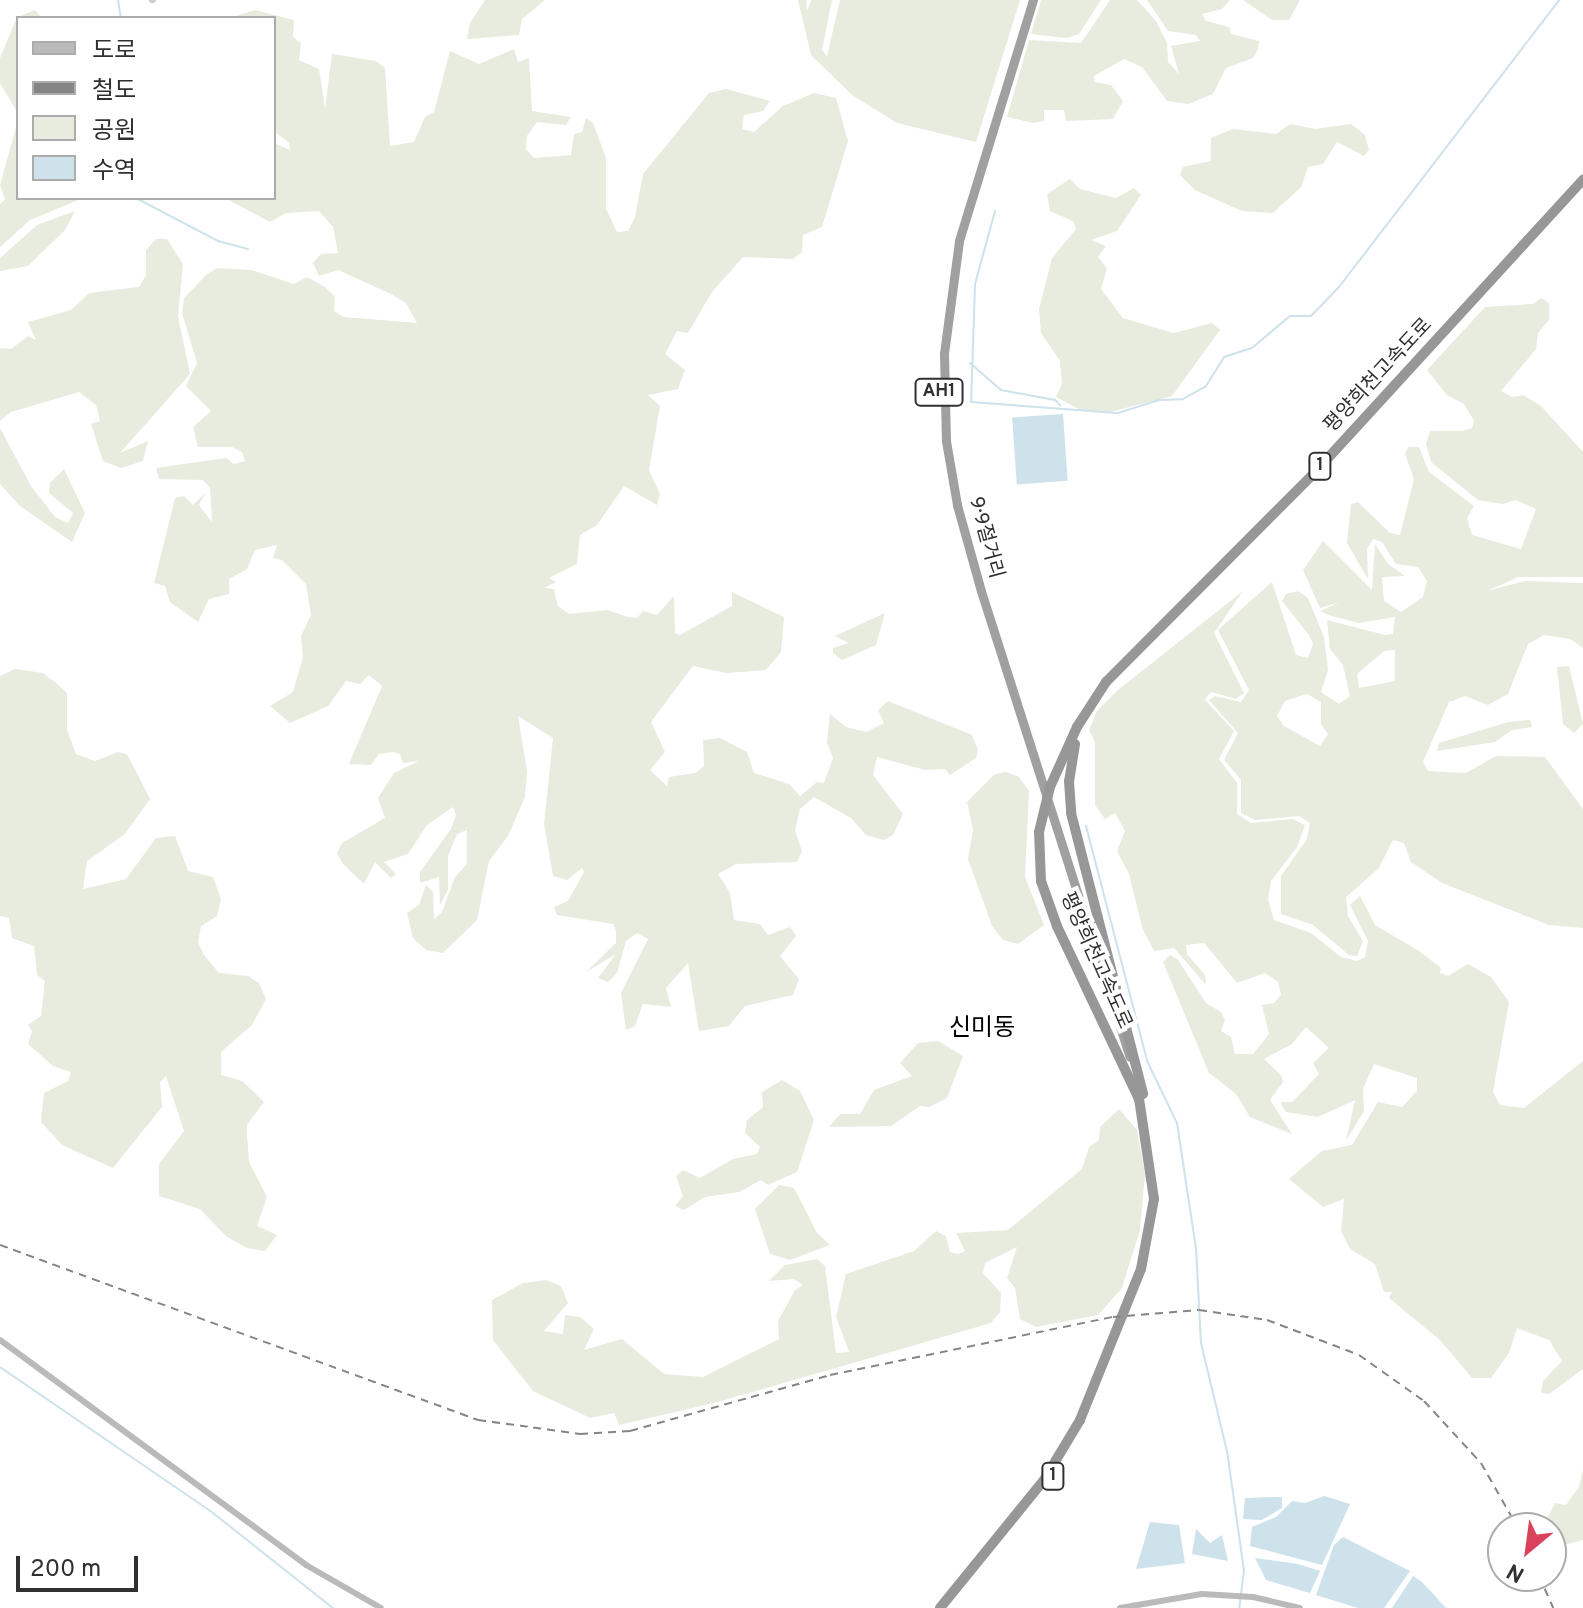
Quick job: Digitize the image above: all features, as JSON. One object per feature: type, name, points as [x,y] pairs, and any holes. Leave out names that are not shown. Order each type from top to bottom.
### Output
[{"type":"highway","name":"9·9절거리","points":[[1027,0],[953,239],[938,354],[941,441],[951,504],[1049,819],[1133,1074]]},
{"type":"highway","name":"9·9절거리","points":[[1033,0],[959,241],[944,369],[946,441],[957,505],[1036,778]]},
{"type":"highway","name":"평양희천고속도로","points":[[943,1608],[1062,1453],[1089,1402],[1146,1253],[1154,1199],[1149,1140],[1071,813],[1070,764],[1084,721],[1120,671],[1457,326],[1583,182]]},
{"type":"highway","name":"평양희천고속도로","points":[[1133,1074],[1041,881],[1041,823],[1064,756],[1106,682],[1317,470],[1583,182]]},
{"type":"main road","points":[[0,1340],[306,1565],[381,1608]]},
{"type":"main road","points":[[1120,1608],[1202,1594],[1253,1597],[1300,1608]]},
{"type":"green space","points":[[485,0],[545,0],[522,19],[519,35],[467,39],[470,23]]},
{"type":"green space","points":[[798,0],[806,0],[807,11],[811,0],[832,0],[822,50],[827,56],[840,0],[1020,0],[976,142],[897,123],[852,95],[811,55]]},
{"type":"green space","points":[[1041,0],[1101,0],[1079,34],[1066,38],[1031,34]]},
{"type":"green space","points":[[1110,0],[1137,0],[1156,21],[1167,43],[1168,62],[1179,74],[1171,46],[1200,41],[1196,35],[1168,31],[1147,0],[1230,0],[1222,9],[1202,14],[1206,21],[1229,27],[1231,34],[1259,41],[1258,49],[1253,58],[1226,68],[1213,94],[1188,104],[1167,101],[1142,67],[1124,59],[1094,76],[1094,82],[1111,85],[1123,101],[1113,119],[1066,121],[1064,110],[1044,110],[1044,121],[1033,123],[1007,117],[1029,40],[1081,43]]},
{"type":"green space","points":[[1243,0],[1300,0],[1289,20],[1272,20]]},
{"type":"green space","points":[[35,10],[40,16],[20,16]]},
{"type":"green space","points":[[255,10],[294,20],[293,37],[301,43],[299,60],[319,69],[325,108],[332,54],[376,61],[385,68],[390,146],[414,142],[425,117],[434,112],[450,51],[479,64],[514,49],[518,62],[529,58],[532,111],[571,117],[566,125],[537,122],[527,136],[526,149],[534,158],[571,155],[574,134],[582,132],[586,118],[593,123],[606,158],[606,209],[617,232],[628,231],[635,217],[643,174],[709,93],[726,89],[770,101],[763,111],[744,115],[742,129],[754,132],[783,106],[814,93],[836,98],[848,141],[822,227],[803,235],[802,252],[793,259],[743,257],[712,292],[688,333],[677,331],[665,354],[685,370],[678,389],[648,395],[660,406],[649,470],[660,494],[657,505],[624,486],[597,525],[580,535],[577,564],[549,578],[556,582],[544,588],[554,589],[558,606],[569,614],[607,610],[637,618],[643,611],[657,615],[674,596],[675,633],[680,635],[732,606],[732,592],[784,617],[781,652],[766,670],[726,673],[693,666],[651,722],[665,752],[650,770],[667,786],[669,777],[695,773],[704,766],[703,740],[720,738],[747,752],[754,773],[789,784],[800,796],[817,782],[824,783],[833,758],[827,743],[830,714],[846,727],[866,732],[884,723],[878,710],[888,701],[972,735],[978,750],[976,758],[950,775],[945,769],[925,770],[877,757],[873,775],[903,814],[893,835],[884,840],[866,835],[851,818],[814,797],[800,809],[795,831],[802,851],[797,862],[736,864],[718,874],[730,893],[734,920],[760,924],[768,935],[790,927],[796,936],[780,956],[799,979],[793,995],[745,1006],[729,1026],[699,1031],[688,963],[666,988],[671,1007],[643,1004],[635,1026],[626,1030],[621,993],[648,939],[637,933],[626,941],[617,973],[608,982],[598,978],[616,954],[586,972],[616,943],[616,931],[613,924],[557,915],[554,907],[568,901],[584,872],[582,868],[567,880],[553,876],[544,824],[553,738],[518,716],[527,771],[525,797],[508,836],[489,861],[477,920],[443,953],[426,950],[413,938],[407,913],[419,905],[426,885],[433,892],[434,919],[442,912],[455,877],[467,864],[467,830],[457,834],[448,856],[448,890],[440,905],[439,877],[420,883],[420,872],[451,829],[456,815],[453,807],[427,825],[408,854],[384,862],[396,874],[391,878],[375,862],[364,884],[343,864],[337,853],[342,843],[385,818],[378,798],[394,773],[419,761],[403,763],[400,754],[393,752],[379,754],[371,765],[349,764],[382,686],[369,675],[360,684],[346,681],[328,706],[290,723],[270,706],[293,692],[303,657],[301,636],[311,615],[306,584],[282,560],[273,558],[277,545],[255,550],[247,569],[229,579],[229,594],[209,599],[198,622],[170,602],[165,586],[154,583],[175,498],[184,496],[193,505],[206,492],[199,505],[212,522],[210,488],[203,480],[159,479],[156,468],[226,458],[234,464],[245,461],[242,452],[232,447],[198,447],[193,427],[211,411],[186,386],[197,363],[182,313],[184,298],[206,275],[217,268],[252,270],[294,284],[307,277],[335,297],[334,311],[344,317],[417,323],[406,303],[391,294],[338,270],[319,276],[313,263],[321,254],[338,253],[333,227],[319,211],[286,213],[270,222],[229,200],[276,200],[276,144],[290,150],[289,143],[276,133],[276,16],[236,16]]},
{"type":"green space","points":[[16,19],[16,110],[0,83],[0,58]]},
{"type":"green space","points":[[1290,124],[1315,129],[1351,124],[1365,135],[1369,150],[1364,156],[1337,142],[1323,164],[1308,167],[1301,187],[1273,213],[1242,211],[1195,190],[1180,175],[1183,167],[1211,161],[1211,138],[1233,129],[1276,134]]},
{"type":"green space","points":[[16,127],[16,200],[78,200],[30,220],[0,247],[0,204],[5,199],[0,185]]},
{"type":"green space","points":[[1070,179],[1080,189],[1116,198],[1134,188],[1141,195],[1117,231],[1091,240],[1106,246],[1098,257],[1107,268],[1101,289],[1123,318],[1174,333],[1212,323],[1220,330],[1172,396],[1110,412],[1081,410],[1056,397],[1062,384],[1060,361],[1041,333],[1039,309],[1052,258],[1076,229],[1073,221],[1050,211],[1047,194]]},
{"type":"green space","points":[[75,211],[65,230],[28,266],[0,271],[0,258],[37,225]]},
{"type":"green space","points":[[156,239],[167,239],[183,264],[178,316],[190,374],[120,453],[148,441],[143,461],[121,468],[103,461],[91,424],[100,421],[96,405],[79,392],[11,412],[0,421],[0,348],[11,349],[28,336],[36,340],[28,322],[71,310],[89,293],[139,287],[146,275],[146,250]]},
{"type":"green space","points":[[1541,298],[1549,303],[1549,320],[1538,333],[1536,349],[1501,391],[1512,397],[1523,395],[1541,406],[1583,452],[1583,577],[1518,577],[1487,591],[1525,581],[1583,583],[1583,648],[1570,639],[1544,635],[1528,644],[1508,694],[1488,705],[1465,696],[1449,702],[1423,762],[1428,771],[1466,773],[1496,756],[1545,757],[1583,809],[1583,928],[1549,925],[1442,883],[1411,862],[1404,843],[1393,840],[1379,868],[1346,897],[1348,916],[1363,941],[1357,956],[1349,955],[1313,925],[1281,914],[1281,876],[1307,839],[1310,823],[1299,816],[1255,820],[1241,813],[1241,780],[1224,760],[1238,733],[1209,700],[1215,696],[1241,702],[1249,690],[1218,630],[1272,582],[1296,655],[1308,658],[1313,644],[1309,635],[1282,601],[1286,594],[1298,591],[1308,598],[1324,637],[1328,670],[1321,692],[1339,704],[1350,696],[1343,665],[1330,649],[1327,620],[1385,635],[1393,634],[1395,617],[1359,623],[1320,611],[1340,602],[1320,608],[1303,570],[1323,541],[1372,590],[1375,544],[1388,564],[1405,576],[1382,577],[1384,601],[1401,612],[1423,597],[1427,581],[1418,567],[1396,564],[1382,542],[1373,539],[1367,549],[1368,579],[1347,543],[1351,504],[1358,502],[1390,533],[1400,535],[1414,479],[1405,454],[1408,447],[1419,447],[1429,472],[1474,506],[1467,518],[1472,535],[1521,549],[1536,509],[1516,500],[1503,504],[1478,500],[1431,462],[1426,444],[1430,431],[1462,431],[1472,428],[1474,421],[1464,404],[1447,395],[1427,370],[1485,307],[1533,304]],"holes":[[[1395,650],[1395,681],[1359,688],[1357,674],[1384,651]],[[1307,694],[1321,702],[1321,724],[1328,734],[1320,746],[1284,726],[1277,716],[1285,701]]]},
{"type":"green space","points":[[0,428],[31,486],[55,517],[68,523],[73,513],[49,493],[50,483],[64,469],[85,513],[72,542],[20,506],[0,484]]},
{"type":"green space","points":[[1243,591],[1214,633],[1244,693],[1236,699],[1211,692],[1205,700],[1234,731],[1219,759],[1237,783],[1237,814],[1251,823],[1293,819],[1305,825],[1297,847],[1271,881],[1268,899],[1274,920],[1311,933],[1341,957],[1357,961],[1365,957],[1368,941],[1350,905],[1360,896],[1375,925],[1419,951],[1441,968],[1440,973],[1448,976],[1468,964],[1491,977],[1509,1002],[1493,1092],[1500,1105],[1524,1108],[1583,1061],[1583,1369],[1549,1394],[1541,1393],[1543,1381],[1562,1361],[1549,1340],[1517,1328],[1509,1353],[1491,1378],[1472,1378],[1440,1340],[1389,1298],[1392,1292],[1384,1292],[1375,1264],[1350,1249],[1341,1231],[1344,1199],[1323,1207],[1289,1179],[1322,1151],[1352,1145],[1378,1102],[1402,1107],[1417,1091],[1417,1078],[1374,1064],[1363,1089],[1364,1111],[1346,1141],[1355,1100],[1318,1117],[1286,1112],[1280,1102],[1292,1102],[1319,1074],[1313,1063],[1329,1048],[1306,1027],[1292,1044],[1264,1059],[1281,1075],[1283,1082],[1270,1100],[1292,1134],[1250,1117],[1236,1094],[1209,1073],[1163,962],[1170,955],[1178,960],[1206,1003],[1221,1012],[1225,1020],[1221,1031],[1231,1037],[1235,1054],[1253,1054],[1269,1034],[1262,1005],[1274,1003],[1281,995],[1278,982],[1265,973],[1237,983],[1204,943],[1186,945],[1187,954],[1205,975],[1206,985],[1174,948],[1154,951],[1143,930],[1129,874],[1117,851],[1125,831],[1115,813],[1105,819],[1095,805],[1095,742],[1089,730],[1097,711],[1118,690]]},
{"type":"green space","points":[[885,613],[876,645],[842,660],[833,653],[833,648],[849,643],[835,636]]},
{"type":"green space","points":[[1569,666],[1583,724],[1574,733],[1563,724],[1557,667]]},
{"type":"green space","points":[[15,669],[43,673],[67,693],[67,730],[76,754],[95,761],[118,752],[127,754],[150,799],[125,834],[87,861],[83,889],[126,879],[156,838],[175,836],[188,871],[213,877],[221,899],[217,916],[201,926],[198,942],[204,955],[219,973],[248,976],[259,983],[266,999],[252,1025],[221,1052],[221,1075],[242,1081],[264,1102],[247,1125],[247,1134],[249,1162],[267,1197],[257,1226],[277,1235],[265,1251],[247,1248],[227,1237],[200,1209],[159,1196],[159,1164],[184,1131],[166,1076],[160,1082],[162,1107],[113,1168],[62,1145],[41,1122],[44,1093],[68,1081],[71,1072],[53,1066],[28,1044],[32,1031],[28,1025],[41,1016],[45,981],[37,975],[34,946],[12,938],[9,918],[0,916],[0,676]]},
{"type":"green space","points":[[1530,720],[1532,727],[1512,730],[1495,742],[1437,751],[1439,743],[1508,722]]},
{"type":"green space","points":[[1006,772],[1019,777],[1029,791],[1025,877],[1044,925],[1018,944],[1003,940],[992,926],[968,859],[973,830],[967,802],[995,774]]},
{"type":"green space","points":[[938,1041],[963,1056],[947,1098],[929,1107],[920,1106],[891,1126],[829,1127],[840,1114],[860,1114],[874,1090],[912,1076],[900,1063],[918,1043]]},
{"type":"green space","points":[[782,1080],[800,1091],[814,1120],[797,1172],[768,1185],[761,1180],[739,1192],[705,1197],[684,1210],[675,1206],[683,1196],[676,1176],[683,1170],[700,1178],[733,1159],[757,1154],[760,1147],[745,1133],[747,1120],[763,1107],[762,1092]]},
{"type":"green space","points":[[1119,1109],[1137,1130],[1145,1174],[1140,1230],[1122,1288],[1098,1315],[1036,1327],[1020,1319],[1015,1288],[1007,1278],[1017,1247],[985,1263],[983,1273],[1001,1293],[1000,1312],[991,1323],[718,1402],[619,1425],[614,1413],[590,1418],[533,1391],[493,1340],[492,1300],[523,1283],[546,1280],[561,1286],[568,1303],[544,1331],[563,1334],[565,1315],[580,1317],[594,1329],[584,1350],[622,1339],[664,1374],[703,1377],[779,1339],[778,1321],[795,1290],[803,1285],[794,1279],[769,1281],[785,1265],[817,1259],[825,1266],[836,1353],[849,1352],[836,1317],[846,1274],[914,1251],[936,1231],[946,1236],[950,1252],[958,1254],[965,1251],[956,1233],[1008,1230],[1082,1169],[1089,1147],[1099,1140],[1100,1127]]},
{"type":"green space","points":[[779,1185],[794,1188],[817,1233],[830,1245],[790,1260],[770,1254],[755,1209]]},
{"type":"green space","points":[[1583,1470],[1583,1540],[1567,1544],[1567,1512],[1550,1512],[1555,1503],[1566,1505],[1579,1487]]},
{"type":"water","points":[[1063,414],[1068,481],[1017,484],[1012,418]]},
{"type":"water","points":[[1324,1496],[1350,1504],[1322,1565],[1250,1546],[1252,1527],[1276,1517],[1292,1501],[1305,1503]]},
{"type":"water","points":[[1282,1497],[1282,1508],[1262,1520],[1243,1519],[1245,1498]]},
{"type":"water","points":[[1150,1522],[1179,1525],[1185,1563],[1136,1569]]},
{"type":"water","points":[[1196,1529],[1210,1543],[1222,1535],[1228,1561],[1192,1554]]},
{"type":"water","points":[[1343,1537],[1410,1571],[1384,1608],[1358,1608],[1316,1595],[1334,1545]]},
{"type":"water","points":[[1255,1558],[1298,1564],[1320,1571],[1310,1593],[1266,1580]]},
{"type":"water","points":[[1413,1576],[1422,1582],[1446,1608],[1392,1608]]},
{"type":"waterway","points":[[118,0],[121,16]]},
{"type":"waterway","points":[[995,211],[975,284],[971,402],[1118,413],[1159,400],[1183,399],[1206,386],[1224,357],[1252,348],[1290,316],[1311,316],[1339,287],[1559,0]]},
{"type":"waterway","points":[[140,200],[218,241],[248,249]]},
{"type":"waterway","points":[[970,363],[1001,390],[1055,400],[1061,406]]},
{"type":"waterway","points":[[1086,826],[1147,1061],[1177,1123],[1196,1248],[1201,1343],[1227,1451],[1244,1570],[1239,1608]]},
{"type":"waterway","points":[[0,1367],[213,1513],[333,1608]]},
{"type":"railway","points":[[0,1245],[478,1420],[580,1434],[630,1431],[830,1375],[1113,1317],[1199,1310],[1267,1320],[1359,1355],[1424,1401],[1481,1463],[1509,1512]]},
{"type":"railway","points":[[1546,1592],[1553,1608]]},
{"type":"district","name":"신미동","points":[[982,1030]]}]
